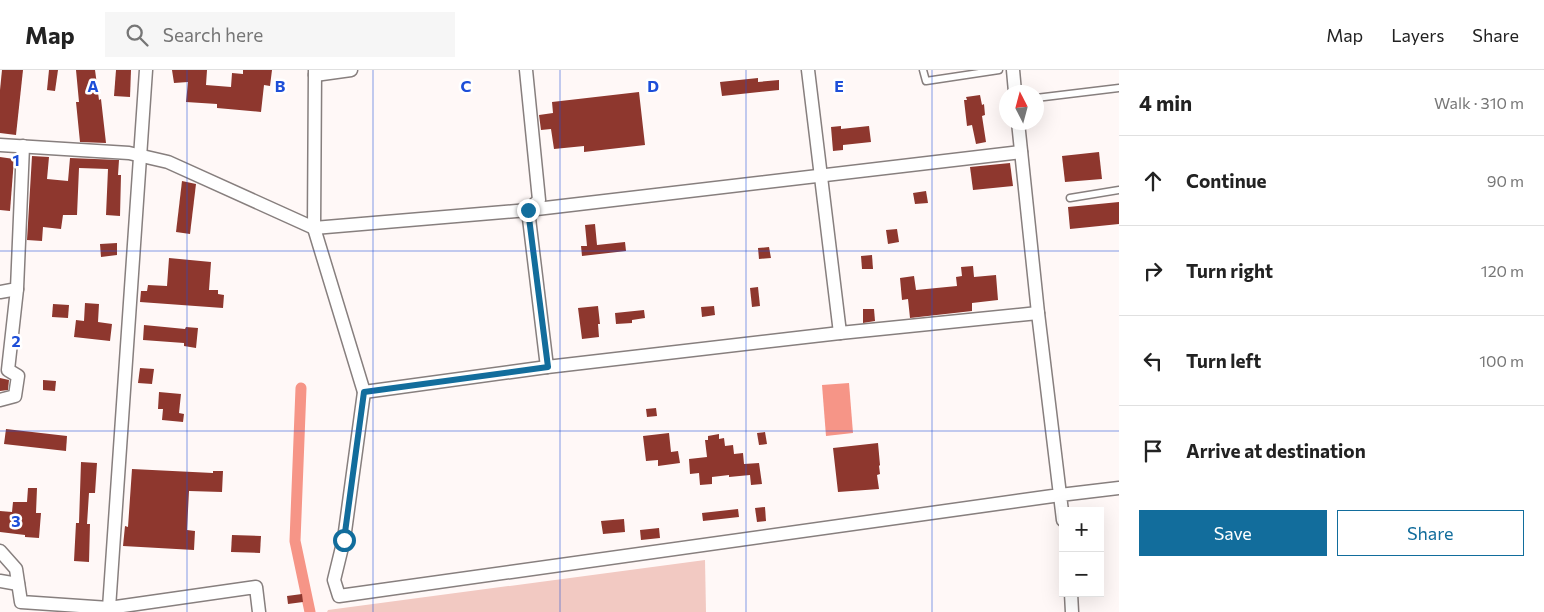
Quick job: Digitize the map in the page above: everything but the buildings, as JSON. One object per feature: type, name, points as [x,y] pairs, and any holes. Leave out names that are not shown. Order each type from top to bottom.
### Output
[{"type":"street","points":[[109,608],[146,70]]},
{"type":"street","points":[[351,70],[315,72],[314,228],[364,392],[344,540],[334,580],[339,596],[1119,488]]},
{"type":"street","points":[[526,70],[538,200],[528,210]]},
{"type":"street","points":[[808,70],[840,333]]},
{"type":"street","points":[[1013,70],[1014,85]]},
{"type":"street","points":[[1019,130],[1061,507]]},
{"type":"street","points":[[0,145],[129,153],[168,162],[314,228],[528,210],[1021,152]]},
{"type":"street","points":[[0,400],[15,396],[18,376],[8,370],[16,289],[23,146]]},
{"type":"street","points":[[528,210],[548,367]]},
{"type":"street","points":[[0,292],[16,289]]},
{"type":"street","points":[[364,392],[548,367],[840,333],[1038,313]]},
{"type":"street","points":[[0,552],[16,569],[21,602],[109,608],[164,606],[256,587],[259,612]]},
{"type":"street","points":[[0,581],[18,584]]},
{"type":"street","points":[[1070,597],[1072,612]]},
{"type":"lane","points":[[923,70],[926,81],[999,70]]},
{"type":"lane","points":[[1044,97],[1119,88]]},
{"type":"lane","points":[[1070,198],[1119,190]]},
{"type":"shaded area","points":[[849,383],[853,433],[826,436],[822,385]]},
{"type":"shaded area","points":[[705,560],[706,612],[327,612],[328,610]]},
{"type":"waterway","points":[[301,388],[295,541],[310,612]]},
{"type":"route","points":[[344,540],[364,392],[548,367],[528,210]]}]
